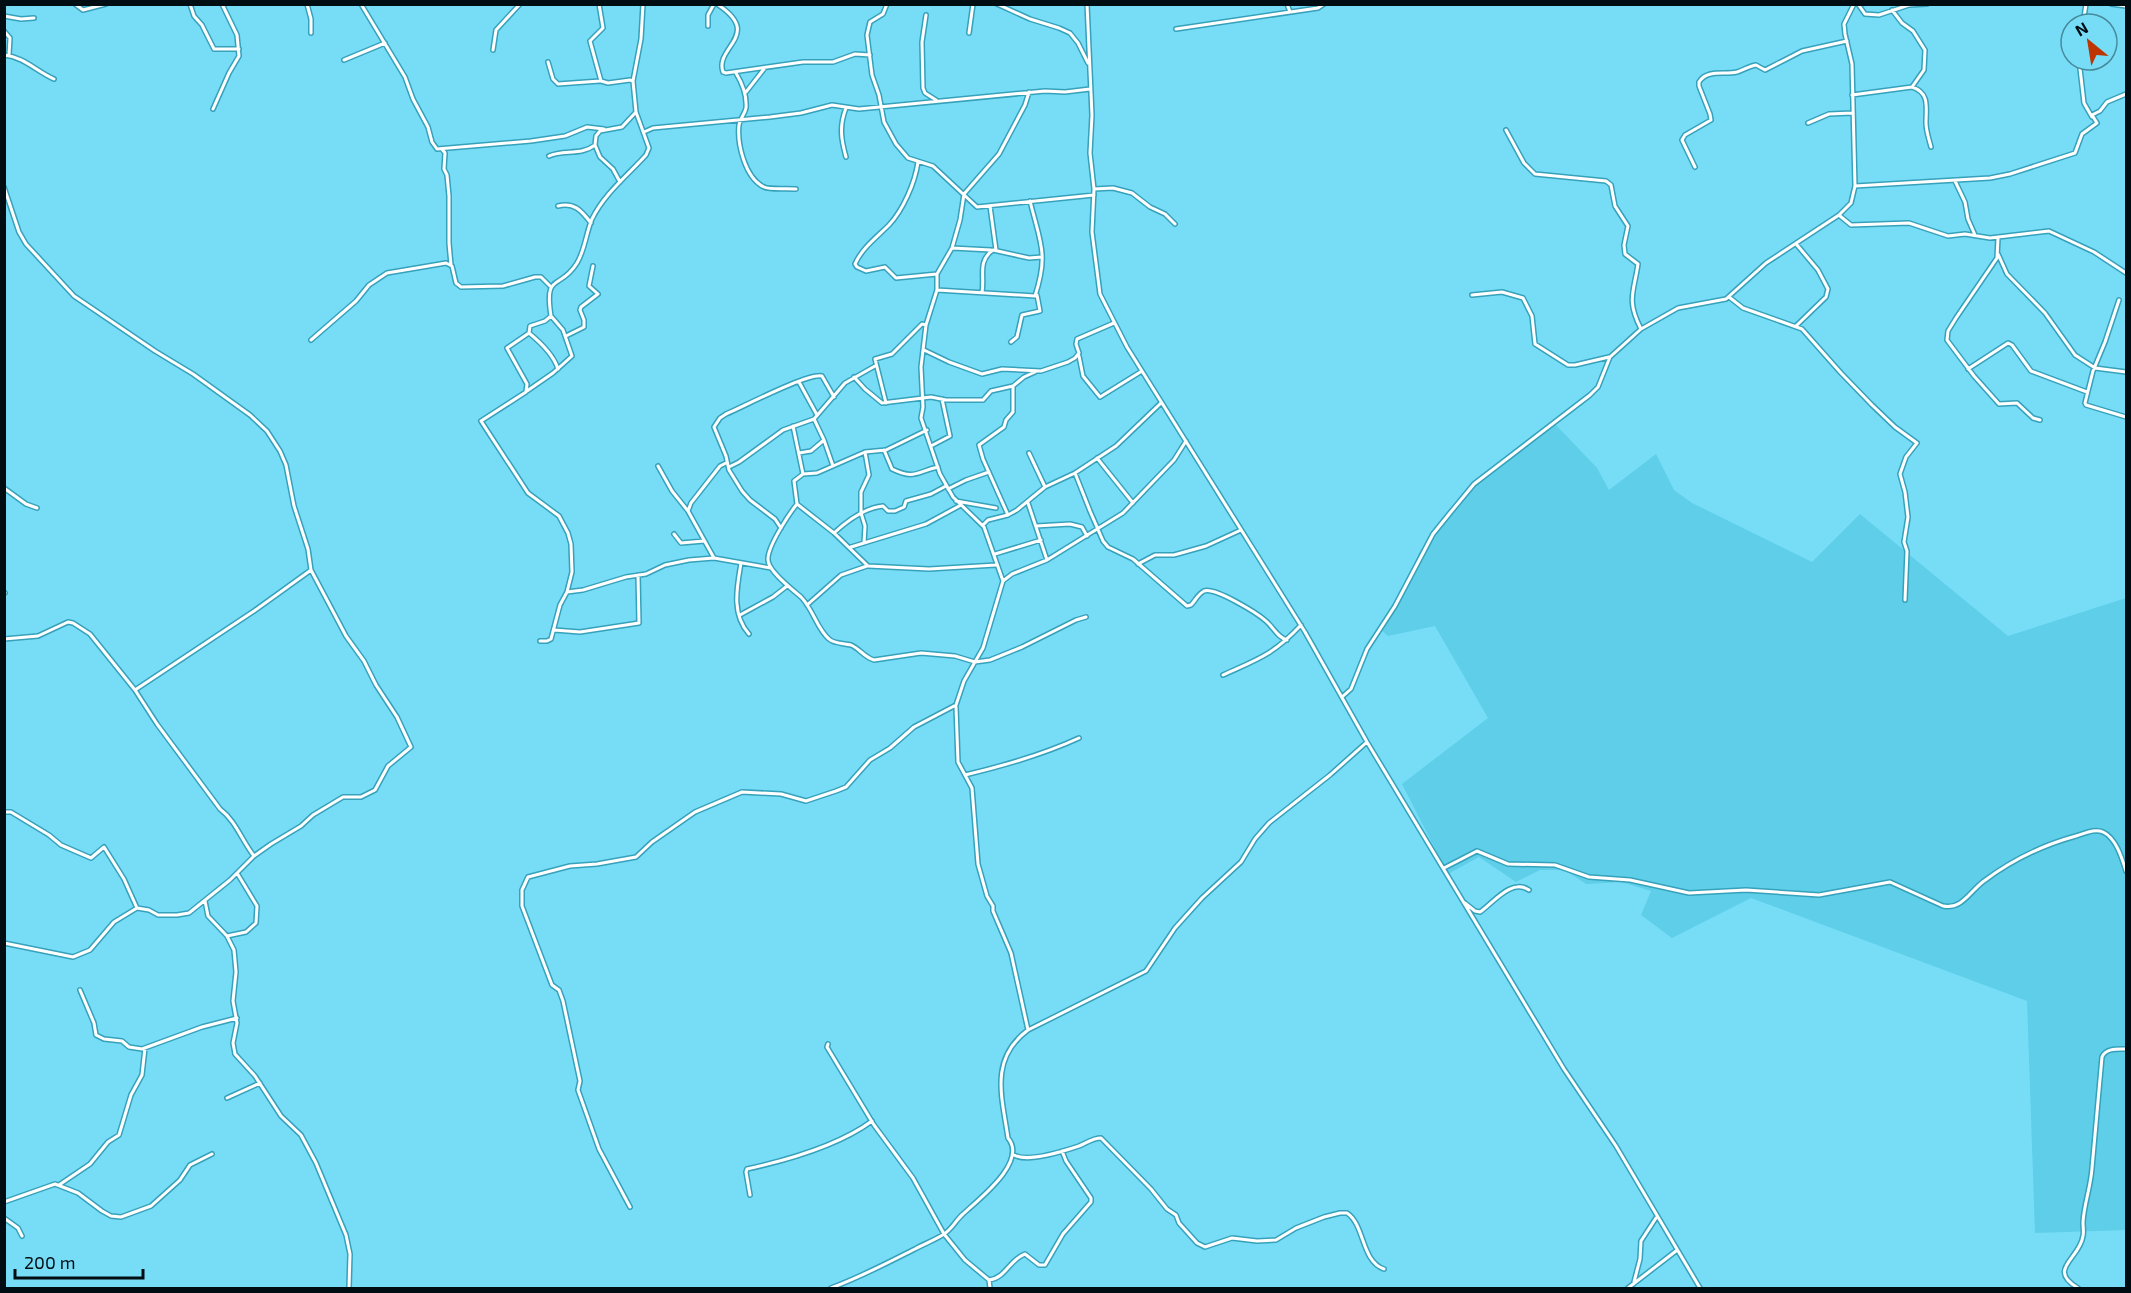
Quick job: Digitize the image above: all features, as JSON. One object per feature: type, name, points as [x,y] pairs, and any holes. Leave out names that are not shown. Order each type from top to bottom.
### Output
[{"type":"street","points":[[75,4],[83,10],[106,4]]},
{"type":"street","points":[[190,4],[194,16],[202,25],[214,49],[239,49]]},
{"type":"street","points":[[213,109],[239,56],[237,35],[222,4]]},
{"type":"street","points":[[307,4],[311,18],[311,33]]},
{"type":"street","points":[[361,4],[405,77],[435,147],[442,149],[565,136],[587,127],[604,129],[622,127],[636,112]]},
{"type":"street","points":[[493,50],[496,30],[520,4]]},
{"type":"street","points":[[599,4],[603,28],[590,40],[601,81]]},
{"type":"street","points":[[540,641],[549,641],[560,604],[567,592],[572,572],[571,544],[566,526],[559,516],[528,493],[481,421],[526,392],[572,356],[561,326],[551,316],[550,286],[573,270],[600,206],[649,150],[636,112],[633,81],[641,39],[643,4]]},
{"type":"street","points":[[708,26],[708,15],[716,4],[736,20],[736,40],[724,56],[721,65],[723,72],[726,73],[802,62],[833,62],[855,54],[870,56]]},
{"type":"street","points":[[887,4],[883,14],[870,22],[868,27],[872,75],[884,122],[896,144],[908,158],[933,166],[977,207],[1094,195]]},
{"type":"street","points":[[969,33],[973,4]]},
{"type":"street","points":[[997,4],[1070,33],[1089,64]]},
{"type":"street","points":[[1087,4],[1090,153],[1094,189],[1092,232],[1099,290],[1114,323],[1301,625],[1367,742],[1564,1069],[1616,1146],[1700,1288]]},
{"type":"street","points":[[1287,4],[1290,12]]},
{"type":"street","points":[[1304,4],[1304,9]]},
{"type":"street","points":[[1176,29],[1318,8],[1324,4]]},
{"type":"street","points":[[1342,697],[1351,689],[1367,649],[1395,606],[1438,527],[1474,484],[1590,395],[1598,387],[1610,357],[1641,329],[1678,308],[1719,302],[1729,297],[1766,263],[1839,215],[1851,203],[1855,186],[1852,64],[1845,24],[1854,4]]},
{"type":"street","points":[[1858,4],[1865,14],[1879,15],[1909,5],[1927,4]]},
{"type":"street","points":[[2111,4],[2127,6]]},
{"type":"street","points":[[1892,10],[1899,21],[1913,31],[1925,50],[1924,70],[1912,87]]},
{"type":"street","points":[[926,15],[922,42],[923,88],[925,93],[938,101]]},
{"type":"street","points":[[4,16],[21,19],[34,18]]},
{"type":"street","points":[[4,31],[10,38],[7,55],[22,58],[35,69],[54,79]]},
{"type":"street","points":[[1695,166],[1682,140],[1685,135],[1711,120],[1699,86],[1702,77],[1735,72],[1756,65],[1765,70],[1802,51],[1847,41]]},
{"type":"street","points":[[344,60],[386,43]]},
{"type":"street","points":[[548,62],[553,79],[558,84],[633,81]]},
{"type":"street","points":[[745,93],[765,68]]},
{"type":"street","points":[[1855,186],[1990,178],[2076,153],[2082,134],[2097,123],[2084,103],[2080,72]]},
{"type":"street","points":[[736,73],[745,93],[746,111],[750,119]]},
{"type":"street","points":[[1852,95],[1912,87],[1919,89],[1927,101],[1926,124],[1931,147]]},
{"type":"street","points":[[641,124],[649,128],[801,113],[829,105],[846,108],[881,107],[1029,92],[1090,89]]},
{"type":"street","points":[[1003,581],[983,525],[956,501],[947,488],[938,466],[921,418],[921,367],[926,325],[937,290],[937,274],[952,248],[964,194],[999,154],[1025,105],[1029,92]]},
{"type":"street","points":[[2092,117],[2107,102],[2127,94]]},
{"type":"street","points":[[846,108],[841,128],[841,140],[846,157]]},
{"type":"street","points":[[746,111],[741,120],[741,143],[752,178],[769,189],[785,187],[796,189]]},
{"type":"street","points":[[1808,123],[1829,114],[1852,113]]},
{"type":"street","points":[[644,133],[649,128]]},
{"type":"street","points":[[604,129],[597,134],[595,144],[600,157],[613,169],[620,183]]},
{"type":"street","points":[[1506,130],[1524,163],[1535,174],[1606,181],[1611,185],[1615,206],[1628,226],[1624,245],[1625,254],[1638,264],[1631,301],[1641,329]]},
{"type":"street","points":[[549,156],[557,153],[578,152],[591,148],[595,144]]},
{"type":"street","points":[[442,149],[445,153],[444,169],[448,186],[449,243],[456,283],[460,287],[502,286],[534,277],[541,278],[550,286]]},
{"type":"street","points":[[918,162],[916,178],[896,215],[857,258],[855,266],[866,271],[885,267],[896,278],[937,274]]},
{"type":"street","points":[[1955,181],[1965,202],[1967,216],[1975,236]]},
{"type":"street","points":[[4,187],[19,232],[26,244],[74,296],[209,385],[250,415],[267,431],[286,465],[294,506],[308,549],[310,570],[346,636],[364,661],[376,685],[397,717],[411,747],[388,766],[379,785],[370,793],[361,797],[340,799],[313,815],[301,826],[254,856],[189,913],[158,915],[149,910],[137,908],[114,922],[90,950],[73,957],[4,943]]},
{"type":"street","points":[[1094,189],[1113,188],[1132,193],[1150,207],[1165,214],[1175,224]]},
{"type":"street","points":[[937,290],[1032,297],[1036,293],[1043,271],[1043,245],[1030,201]]},
{"type":"street","points":[[558,206],[567,204],[575,206],[591,223]]},
{"type":"street","points":[[990,206],[995,250]]},
{"type":"street","points":[[1839,215],[1851,225],[1909,223],[1948,236],[1998,238],[2044,230],[2054,232],[2094,252],[2127,273]]},
{"type":"street","points":[[1998,238],[1998,254],[1994,264],[1956,318],[1947,337],[1968,369],[1999,404],[2017,403],[2033,418],[2040,420]]},
{"type":"street","points":[[1796,326],[1826,297],[1828,289],[1818,270],[1797,244]]},
{"type":"street","points":[[952,248],[995,250],[1029,258],[1042,257]]},
{"type":"street","points":[[982,292],[983,264],[988,254],[995,250]]},
{"type":"street","points":[[1998,254],[2007,274],[2045,313],[2075,355],[2095,368],[2127,372]]},
{"type":"street","points":[[311,340],[356,301],[369,285],[387,273],[435,263],[446,263],[452,266]]},
{"type":"street","points":[[566,336],[584,327],[581,307],[598,294],[589,286],[593,266]]},
{"type":"street","points":[[1472,295],[1502,292],[1523,298],[1532,316],[1535,344],[1568,364],[1575,365],[1610,357]]},
{"type":"street","points":[[1011,342],[1017,337],[1022,315],[1040,311],[1036,293]]},
{"type":"street","points":[[1729,297],[1743,308],[1802,329],[1819,346],[1840,374],[1895,427],[1917,443],[1906,457],[1900,474],[1908,518],[1904,542],[1907,551],[1905,600]]},
{"type":"street","points":[[2119,300],[2087,392],[2086,405],[2127,417]]},
{"type":"street","points":[[551,316],[545,321],[530,326],[530,333],[544,348],[558,369]]},
{"type":"street","points":[[1114,323],[1077,339],[1081,373],[1100,397],[1142,371]]},
{"type":"street","points":[[886,403],[881,377],[874,359],[892,354],[922,324],[926,325]]},
{"type":"street","points":[[526,392],[527,384],[507,348],[530,333]]},
{"type":"street","points":[[1968,369],[2008,343],[2012,345],[2031,371],[2087,392]]},
{"type":"street","points":[[924,350],[976,373],[987,374],[1002,369],[1038,371]]},
{"type":"street","points":[[855,377],[879,402],[936,397],[983,400],[993,390],[1013,386],[1024,377],[1068,362],[1079,353]]},
{"type":"street","points":[[728,467],[740,462],[783,430],[814,419],[844,383],[875,366]]},
{"type":"street","points":[[781,528],[775,519],[746,497],[726,463],[724,449],[714,427],[720,418],[813,376],[822,376],[834,397]]},
{"type":"street","points":[[799,382],[817,415]]},
{"type":"street","points":[[1008,515],[988,472],[979,445],[1003,429],[1006,420],[1013,412],[1013,386]]},
{"type":"street","points":[[931,446],[950,436],[942,399]]},
{"type":"street","points":[[983,525],[988,520],[1008,515],[1028,503],[1045,488],[1125,440],[1162,402]]},
{"type":"street","points":[[814,419],[833,466]]},
{"type":"street","points":[[793,426],[803,474]]},
{"type":"street","points":[[927,430],[884,450],[865,452],[817,473],[803,474],[795,480],[797,504],[781,528],[768,558],[771,568],[807,605],[829,639],[856,648],[870,659],[898,657],[921,652],[955,656],[975,662],[996,658],[1086,617]]},
{"type":"street","points":[[799,453],[811,452],[824,441]]},
{"type":"street","points":[[1028,1030],[1011,953],[987,896],[978,864],[974,796],[970,783],[958,762],[956,705],[964,681],[983,648],[1003,581],[1012,574],[1047,560],[1113,520],[1134,504],[1174,460],[1186,441]]},
{"type":"street","points":[[884,450],[892,470],[902,474],[913,476],[938,466]]},
{"type":"street","points":[[864,543],[865,526],[861,513],[861,488],[869,475],[865,452]]},
{"type":"street","points":[[1029,453],[1045,488]]},
{"type":"street","points":[[1096,458],[1134,504]]},
{"type":"street","points":[[688,511],[690,503],[720,466],[726,463]]},
{"type":"street","points":[[658,466],[672,491],[688,511],[714,558]]},
{"type":"street","points":[[834,533],[861,513],[881,506],[888,511],[895,511],[904,507],[906,500],[931,494],[988,472]]},
{"type":"street","points":[[1075,472],[1098,529],[1108,547],[1133,559],[1187,606],[1191,605],[1200,593],[1206,590],[1212,591],[1258,615],[1268,622],[1282,639],[1287,640]]},
{"type":"street","points":[[4,488],[26,504],[37,508]]},
{"type":"street","points":[[956,501],[996,508]]},
{"type":"street","points":[[1028,503],[1047,560]]},
{"type":"street","points":[[797,504],[834,533],[868,566]]},
{"type":"street","points":[[850,548],[926,524],[961,505]]},
{"type":"street","points":[[1036,526],[1075,524],[1082,527],[1087,536]]},
{"type":"street","points":[[1138,564],[1155,555],[1174,555],[1206,546],[1241,530]]},
{"type":"street","points":[[674,534],[681,543],[704,541]]},
{"type":"street","points":[[995,554],[1041,540]]},
{"type":"street","points":[[567,592],[638,576],[672,563],[714,558],[771,568]]},
{"type":"street","points":[[741,563],[736,596],[742,624],[748,634]]},
{"type":"street","points":[[807,605],[841,575],[868,566],[929,569],[996,565]]},
{"type":"street","points":[[135,690],[254,611],[310,570]]},
{"type":"street","points":[[554,630],[580,632],[639,623],[638,576]]},
{"type":"street","points":[[740,615],[773,597],[787,586]]},
{"type":"street","points":[[4,639],[38,636],[68,622],[73,623],[95,640],[135,690],[157,724],[220,809],[230,817],[243,842],[254,856]]},
{"type":"street","points":[[1223,675],[1270,654],[1301,625]]},
{"type":"street","points":[[630,1207],[599,1149],[578,1089],[580,1081],[563,1001],[559,990],[552,985],[522,906],[524,882],[534,874],[636,856],[695,812],[742,792],[781,794],[806,801],[842,788],[849,784],[870,760],[890,748],[914,727],[956,705]]},
{"type":"street","points":[[965,775],[1010,763],[1079,738]]},
{"type":"street","points":[[831,1288],[884,1266],[944,1234],[988,1192],[1014,1155],[1014,1147],[1008,1138],[1000,1073],[1004,1058],[1017,1039],[1028,1030],[1146,971],[1175,928],[1202,898],[1241,862],[1255,839],[1269,823],[1330,775],[1367,742]]},
{"type":"street","points":[[4,812],[21,818],[61,845],[91,858],[104,848],[124,879],[137,908]]},
{"type":"street","points":[[1444,868],[1477,851],[1508,864],[1555,865],[1588,877],[1630,880],[1689,893],[1746,890],[1819,895],[1890,882],[1951,908],[1960,904],[1976,887],[1995,873],[2023,856],[2055,842],[2096,830],[2107,834],[2111,839],[2127,871]]},
{"type":"street","points":[[228,936],[246,932],[256,923],[257,906],[237,873]]},
{"type":"street","points":[[1464,902],[1475,911],[1480,912],[1515,886],[1524,886],[1529,890]]},
{"type":"street","points":[[204,900],[211,921],[228,936],[233,947],[235,959],[233,1001],[237,1018],[233,1043],[235,1054],[260,1083],[280,1116],[300,1135],[316,1163],[346,1235],[350,1254],[349,1288]]},
{"type":"street","points":[[80,990],[94,1023],[96,1035],[104,1039],[122,1041],[129,1047],[145,1048],[237,1018]]},
{"type":"street","points":[[828,1044],[829,1050],[872,1121],[904,1163],[944,1234],[965,1260],[989,1280],[990,1288]]},
{"type":"street","points":[[59,1185],[90,1164],[108,1142],[119,1135],[131,1095],[144,1068],[145,1048]]},
{"type":"street","points":[[2078,1288],[2063,1275],[2063,1269],[2080,1248],[2083,1237],[2102,1057],[2109,1050],[2127,1049]]},
{"type":"street","points":[[227,1098],[260,1083]]},
{"type":"street","points":[[750,1196],[747,1168],[838,1141],[857,1132],[872,1121]]},
{"type":"street","points":[[1014,1155],[1019,1158],[1062,1151],[1097,1137],[1104,1140],[1167,1209],[1176,1215],[1182,1226],[1202,1246],[1208,1247],[1221,1240],[1232,1238],[1272,1241],[1324,1217],[1347,1213],[1355,1221],[1375,1265],[1384,1269]]},
{"type":"street","points":[[989,1280],[998,1278],[1025,1254],[1040,1265],[1045,1265],[1063,1234],[1091,1202],[1091,1198],[1066,1161],[1062,1151]]},
{"type":"street","points":[[4,1202],[51,1184],[59,1185],[78,1193],[98,1210],[111,1216],[121,1217],[151,1206],[180,1180],[190,1165],[199,1158],[212,1154]]},
{"type":"street","points":[[1634,1282],[1640,1259],[1641,1241],[1657,1217]]},
{"type":"street","points":[[4,1218],[18,1228],[22,1236]]},
{"type":"street","points":[[1628,1288],[1676,1250]]},
{"type":"shaded area","points":[[1555,424],[1597,468],[1609,490],[1656,454],[1674,490],[1692,503],[1812,562],[1860,514],[2008,636],[2126,598],[2126,1230],[2035,1233],[2027,1001],[1751,898],[1672,938],[1641,915],[1651,891],[1621,882],[1586,884],[1565,870],[1540,870],[1516,882],[1479,857],[1448,874],[1402,784],[1488,718],[1435,626],[1388,636],[1380,629],[1405,586],[1419,553],[1463,493]]}]
